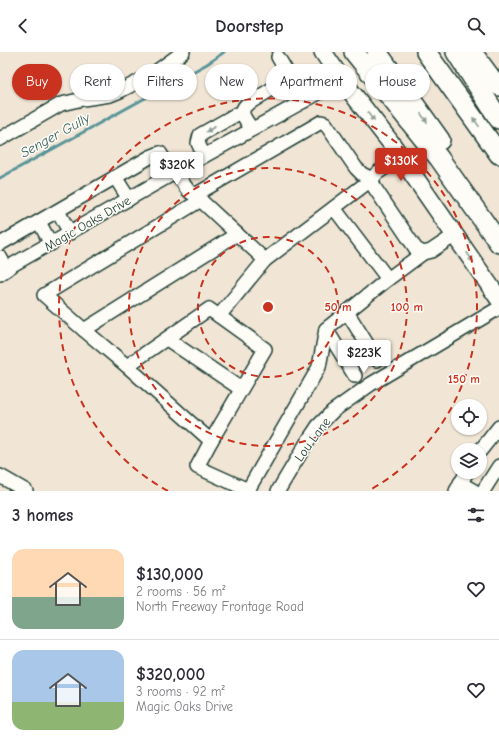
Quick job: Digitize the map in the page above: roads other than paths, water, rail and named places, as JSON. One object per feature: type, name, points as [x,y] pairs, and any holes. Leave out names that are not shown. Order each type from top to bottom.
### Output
[{"type":"highway","points":[[354,52],[439,158],[499,243]]},
{"type":"highway","points":[[377,52],[499,224]]},
{"type":"highway","points":[[426,52],[499,154]]},
{"type":"highway","points":[[456,52],[499,119]]},
{"type":"main road","points":[[323,52],[331,64]]},
{"type":"main road","points":[[473,52],[499,87]]},
{"type":"main road","points":[[357,100],[401,157],[499,299]]},
{"type":"street","points":[[0,139],[61,104],[110,95],[120,91],[153,74],[183,52]]},
{"type":"street","points":[[278,57],[304,102]]},
{"type":"street","points":[[252,129],[242,114],[242,109],[266,93]]},
{"type":"street","name":"Magic Oaks Drive","points":[[4,272],[204,156],[307,100]]},
{"type":"street","points":[[204,156],[198,143],[200,135],[237,114],[242,114]]},
{"type":"street","points":[[210,440],[44,295],[321,122],[325,123],[356,168],[372,180],[374,187],[416,249],[423,253]]},
{"type":"street","points":[[0,244],[150,157],[160,153],[187,189],[265,260]]},
{"type":"street","points":[[219,316],[265,260],[372,180],[377,173],[401,157]]},
{"type":"street","points":[[115,177],[129,199]]},
{"type":"street","points":[[334,208],[388,279]]},
{"type":"street","points":[[58,211],[70,233]]},
{"type":"street","points":[[39,222],[51,244]]},
{"type":"street","points":[[84,330],[237,234]]},
{"type":"street","points":[[127,366],[210,310],[265,349],[210,440],[197,467],[248,490],[319,367],[326,329],[423,253],[431,251],[455,235]]},
{"type":"street","points":[[0,257],[4,272]]},
{"type":"street","name":"Lou Lane","points":[[278,491],[318,426],[333,411],[371,384],[499,308]]},
{"type":"street","points":[[347,312],[377,360]]},
{"type":"street","points":[[326,329],[355,376]]},
{"type":"street","points":[[166,339],[241,389]]},
{"type":"street","points":[[486,443],[499,427]]},
{"type":"street","points":[[483,491],[499,466]]},
{"type":"street","points":[[0,476],[11,487],[26,491]]},
{"type":"street","points":[[461,482],[474,491]]},
{"type":"waterway","name":"Senger Gully","points":[[0,178],[207,64],[224,52]]}]
